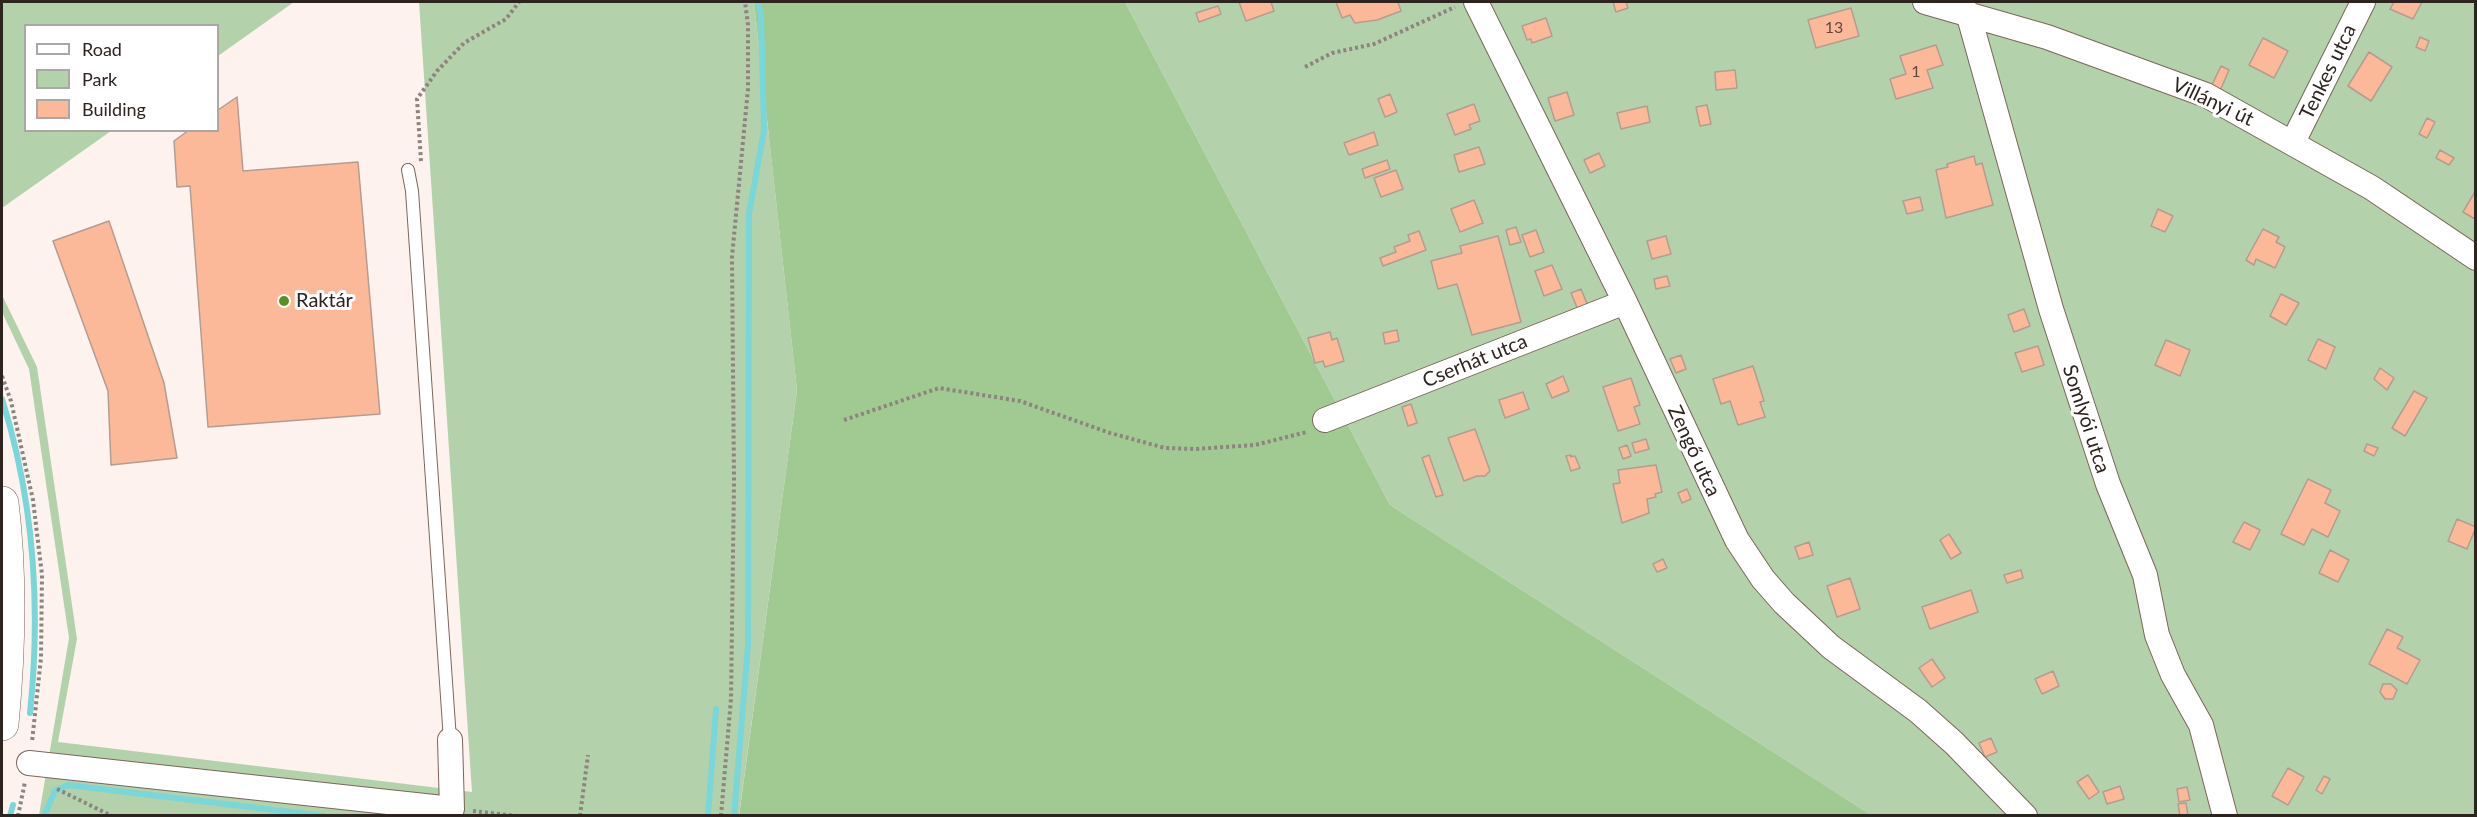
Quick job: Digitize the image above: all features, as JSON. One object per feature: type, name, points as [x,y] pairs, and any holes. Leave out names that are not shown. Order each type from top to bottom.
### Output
[{"type":"main road","points":[[2,503],[7,549],[8,664],[2,724]]},
{"type":"street","name":"Villányi út","points":[[1925,2],[2047,37],[2206,95],[2294,142],[2372,188],[2475,258]]},
{"type":"street","name":"Tenkes utca","points":[[2294,142],[2363,2]]},
{"type":"street","name":"Zengő utca","points":[[1466,4],[1624,302],[1724,515],[1737,540],[1763,579],[1784,603],[1831,647],[1918,711],[1954,743],[2025,816]]},
{"type":"street","name":"Somlyói utca","points":[[1968,13],[2029,238],[2054,320],[2108,484],[2145,575],[2157,635],[2173,675],[2201,725],[2225,816]]},
{"type":"street","name":"Cserhát utca","points":[[1325,420],[1624,302]]},
{"type":"street","points":[[30,763],[452,809],[450,740]]},
{"type":"lane","points":[[408,170],[412,191],[450,740]]},
{"type":"path","points":[[422,170],[417,99],[437,71],[464,43],[506,19],[519,2]]},
{"type":"path","points":[[721,816],[731,699],[734,482],[732,257],[748,89],[748,24],[745,2]]},
{"type":"path","points":[[1305,67],[1332,53],[1374,44],[1466,4]]},
{"type":"path","points":[[844,420],[939,388],[1020,401],[1110,433],[1166,448],[1194,449],[1255,445],[1309,431],[1325,420]]},
{"type":"path","points":[[580,816],[588,755]]},
{"type":"path","points":[[452,809],[517,816]]},
{"type":"green space","points":[[2,2],[294,2],[219,55],[219,24],[24,24],[24,132],[110,132],[2,208]]},
{"type":"green space","points":[[419,2],[754,2],[797,390],[739,815],[39,815],[69,638],[29,369],[2,312],[2,295],[37,367],[77,639],[58,742],[472,792]]},
{"type":"green space","points":[[754,2],[1125,2],[1390,505],[1871,815],[739,816],[797,390]]},
{"type":"green space","points":[[1125,2],[2475,2],[2475,815],[1871,815],[1390,505]]},
{"type":"building","points":[[1239,2],[1271,2],[1274,11],[1246,21]]},
{"type":"building","points":[[1336,2],[1398,2],[1401,11],[1377,20],[1355,23],[1350,15],[1342,18]]},
{"type":"building","points":[[1613,2],[1626,2],[1628,8],[1616,12]]},
{"type":"building","points":[[2394,2],[2422,2],[2413,19],[2390,9]]},
{"type":"building","points":[[1218,6],[1221,14],[1199,22],[1196,13]]},
{"type":"building","points":[[1851,8],[1859,36],[1816,48],[1808,20]]},
{"type":"building","points":[[1546,18],[1552,36],[1532,43],[1531,39],[1527,40],[1522,26]]},
{"type":"building","points":[[2420,37],[2429,41],[2425,51],[2416,47]]},
{"type":"building","points":[[2263,38],[2288,51],[2274,78],[2249,65]]},
{"type":"building","points":[[1936,45],[1943,65],[1927,70],[1933,88],[1896,99],[1890,79],[1906,74],[1900,56]]},
{"type":"building","points":[[2369,52],[2392,67],[2371,101],[2348,86]]},
{"type":"building","points":[[2221,66],[2229,70],[2220,91],[2211,87]]},
{"type":"building","points":[[1735,70],[1737,88],[1716,90],[1715,72]]},
{"type":"building","points":[[1567,92],[1574,115],[1555,121],[1548,98]]},
{"type":"building","points":[[1390,94],[1397,112],[1385,117],[1378,99]]},
{"type":"building","name":"Raktár","points":[[237,97],[243,171],[358,162],[380,414],[208,427],[190,186],[177,187],[174,141],[186,132],[219,132],[219,109]]},
{"type":"building","points":[[1474,104],[1480,121],[1469,125],[1471,129],[1455,135],[1447,114]]},
{"type":"building","points":[[1707,105],[1711,124],[1700,126],[1696,107]]},
{"type":"building","points":[[1647,106],[1650,122],[1621,129],[1617,113]]},
{"type":"building","points":[[2427,118],[2435,122],[2427,138],[2419,134]]},
{"type":"building","points":[[1374,132],[1378,145],[1349,155],[1344,143]]},
{"type":"building","points":[[1479,147],[1485,164],[1459,172],[1454,155]]},
{"type":"building","points":[[2440,150],[2454,158],[2449,165],[2436,158]]},
{"type":"building","points":[[1599,153],[1605,166],[1590,173],[1584,160]]},
{"type":"building","points":[[1974,156],[1976,165],[1982,163],[1993,205],[1946,218],[1936,170],[1948,167],[1947,164]]},
{"type":"building","points":[[1387,160],[1390,169],[1365,178],[1362,169]]},
{"type":"building","points":[[1396,170],[1403,189],[1381,197],[1374,178]]},
{"type":"building","points":[[2476,190],[2476,219],[2475,219],[2463,212]]},
{"type":"building","points":[[1920,197],[1923,210],[1907,214],[1903,201]]},
{"type":"building","points":[[1474,200],[1483,223],[1460,232],[1451,209]]},
{"type":"building","points":[[2158,209],[2173,216],[2165,232],[2151,226]]},
{"type":"building","points":[[109,221],[164,383],[177,458],[111,465],[108,391],[53,241]]},
{"type":"building","points":[[1516,227],[1521,242],[1510,245],[1506,230]]},
{"type":"building","points":[[2263,229],[2279,237],[2276,242],[2285,247],[2275,268],[2256,259],[2254,265],[2246,260]]},
{"type":"building","points":[[1536,230],[1544,252],[1530,257],[1522,235]]},
{"type":"building","points":[[1419,231],[1426,250],[1383,266],[1380,258],[1396,252],[1394,247],[1410,241],[1408,235]]},
{"type":"building","points":[[1498,236],[1521,322],[1472,335],[1457,284],[1438,289],[1431,261],[1462,253],[1460,246]]},
{"type":"building","points":[[1666,236],[1671,254],[1652,259],[1647,241]]},
{"type":"building","points":[[1552,265],[1562,289],[1544,296],[1535,271]]},
{"type":"building","points":[[1667,276],[1670,286],[1656,289],[1654,279]]},
{"type":"building","points":[[1581,289],[1588,306],[1578,310],[1571,293]]},
{"type":"building","points":[[2281,294],[2299,303],[2286,325],[2270,316]]},
{"type":"building","points":[[2024,309],[2030,326],[2014,332],[2008,315]]},
{"type":"building","points":[[1397,330],[1399,341],[1385,344],[1383,333]]},
{"type":"building","points":[[1330,332],[1332,340],[1337,338],[1344,361],[1325,367],[1323,361],[1315,363],[1308,338]]},
{"type":"building","points":[[2318,339],[2335,347],[2326,369],[2308,360]]},
{"type":"building","points":[[2166,340],[2190,350],[2180,376],[2155,365]]},
{"type":"building","points":[[2038,346],[2044,365],[2022,372],[2015,353]]},
{"type":"building","points":[[1681,355],[1686,369],[1676,373],[1670,359]]},
{"type":"building","points":[[1753,366],[1764,401],[1760,402],[1765,417],[1738,425],[1730,401],[1721,404],[1713,379]]},
{"type":"building","points":[[2380,368],[2394,378],[2387,390],[2374,379]]},
{"type":"building","points":[[1563,376],[1569,391],[1552,398],[1546,384]]},
{"type":"building","points":[[1631,378],[1640,405],[1634,407],[1640,424],[1618,431],[1603,387]]},
{"type":"building","points":[[2414,391],[2427,398],[2405,436],[2392,428]]},
{"type":"building","points":[[1523,392],[1529,409],[1505,418],[1499,400]]},
{"type":"building","points":[[1411,404],[1417,423],[1408,426],[1402,407]]},
{"type":"building","points":[[1475,429],[1490,471],[1485,476],[1477,476],[1464,481],[1448,438]]},
{"type":"building","points":[[1646,439],[1649,449],[1635,453],[1632,443]]},
{"type":"building","points":[[2367,444],[2378,448],[2374,456],[2364,451]]},
{"type":"building","points":[[1627,445],[1631,456],[1623,459],[1619,448]]},
{"type":"building","points":[[1429,455],[1443,495],[1436,497],[1422,458]]},
{"type":"building","points":[[1571,455],[1571,457],[1575,456],[1580,468],[1571,471],[1566,456]]},
{"type":"building","points":[[1656,465],[1662,492],[1655,494],[1656,497],[1647,499],[1649,513],[1622,523],[1613,484],[1620,483],[1618,470]]},
{"type":"building","points":[[2308,479],[2331,490],[2325,503],[2340,511],[2328,537],[2312,529],[2304,545],[2281,534]]},
{"type":"building","points":[[1687,489],[1691,499],[1682,503],[1678,493]]},
{"type":"building","points":[[2457,519],[2476,527],[2467,549],[2448,541]]},
{"type":"building","points":[[2244,522],[2260,530],[2250,550],[2233,542]]},
{"type":"building","points":[[1949,534],[1961,553],[1951,559],[1940,540]]},
{"type":"building","points":[[1809,542],[1813,555],[1799,559],[1795,547]]},
{"type":"building","points":[[2330,550],[2349,560],[2338,582],[2319,573]]},
{"type":"building","points":[[1663,559],[1667,568],[1657,572],[1653,564]]},
{"type":"building","points":[[2021,570],[2023,578],[2007,583],[2004,575]]},
{"type":"building","points":[[1850,578],[1860,609],[1837,617],[1827,586]]},
{"type":"building","points":[[1971,590],[1978,612],[1930,629],[1922,607]]},
{"type":"building","points":[[2387,629],[2403,637],[2397,648],[2420,660],[2407,684],[2369,664]]},
{"type":"building","points":[[1932,659],[1945,678],[1932,687],[1919,668]]},
{"type":"building","points":[[2053,671],[2059,686],[2042,694],[2035,679]]},
{"type":"building","points":[[2383,684],[2391,684],[2397,690],[2393,699],[2385,699],[2380,692]]},
{"type":"building","points":[[1991,738],[1997,752],[1985,757],[1979,743]]},
{"type":"building","points":[[2288,768],[2304,777],[2288,805],[2272,796]]},
{"type":"building","points":[[2088,775],[2099,792],[2089,799],[2077,782]]},
{"type":"building","points":[[2324,776],[2330,779],[2322,794],[2316,790]]},
{"type":"building","points":[[2120,786],[2124,799],[2107,804],[2103,792]]},
{"type":"building","points":[[2187,787],[2190,800],[2179,802],[2177,789]]},
{"type":"building","points":[[2186,803],[2188,816],[2180,816],[2178,804]]},
{"type":"waterway","points":[[734,816],[748,645],[749,214],[764,130],[761,16],[758,2]]},
{"type":"waterway","points":[[2,399],[21,476],[32,554],[35,634],[30,713]]},
{"type":"waterway","points":[[708,816],[716,709]]},
{"type":"waterway","points":[[44,816],[55,791],[68,785],[324,816]]},
{"type":"waterway","points":[[10,816],[13,805]]},
{"type":"place","name":"Raktár","points":[[284,301]]}]
